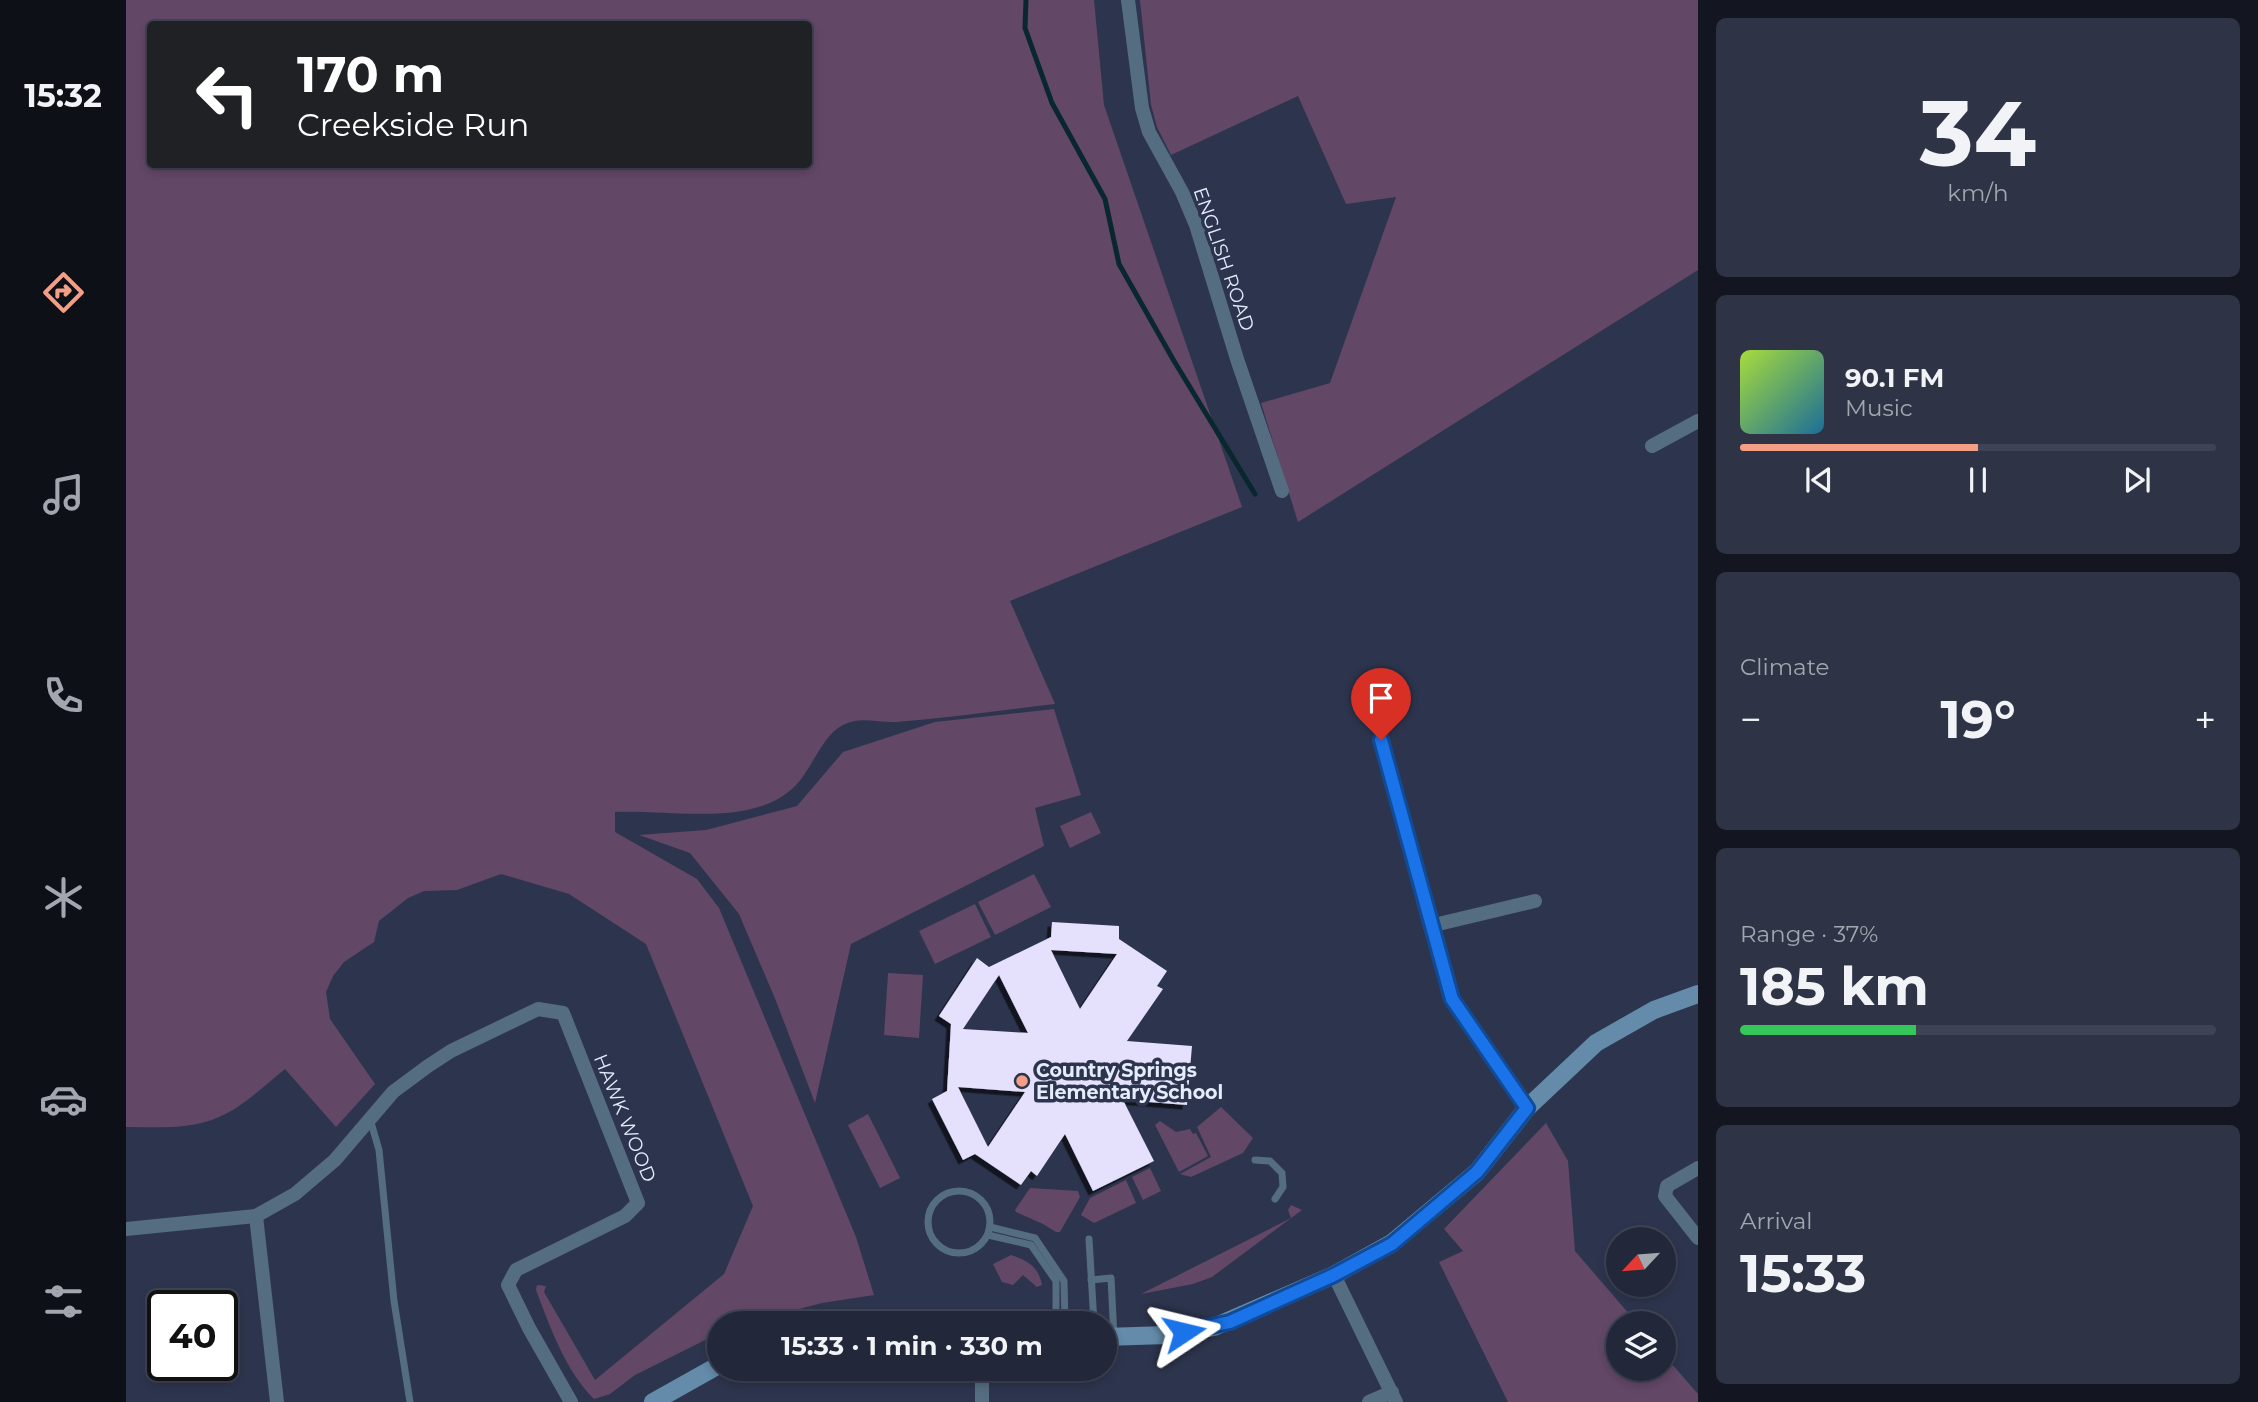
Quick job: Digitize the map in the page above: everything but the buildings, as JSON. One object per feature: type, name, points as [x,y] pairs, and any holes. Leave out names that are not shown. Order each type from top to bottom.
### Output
[{"type":"street","name":"ENGLISH ROAD","points":[[1128,0],[1142,108],[1149,132],[1182,192],[1196,225],[1237,359],[1282,491]]},
{"type":"street","points":[[1652,446],[1698,421]]},
{"type":"street","points":[[1381,740],[1452,999],[1527,1108]]},
{"type":"street","points":[[1430,926],[1535,901]]},
{"type":"street","points":[[1117,1337],[1167,1335],[1214,1327],[1334,1275],[1392,1244],[1477,1172],[1527,1108],[1596,1043],[1654,1010],[1698,993]]},
{"type":"street","name":"HAWK WOOD","points":[[370,1117],[405,1082],[451,1051],[538,1009],[563,1013],[638,1203],[625,1216],[516,1270],[508,1285],[528,1328],[571,1402]]},
{"type":"street","points":[[126,1229],[256,1216],[295,1194],[335,1160],[370,1117]]},
{"type":"street","points":[[1698,1167],[1675,1179],[1667,1186],[1665,1195],[1698,1238]]},
{"type":"street","points":[[256,1216],[277,1402]]},
{"type":"street","points":[[1334,1275],[1394,1397],[1369,1402]]},
{"type":"street","points":[[653,1402],[707,1372]]},
{"type":"street","points":[[982,1381],[982,1402]]},
{"type":"lane","points":[[370,1117],[379,1150],[394,1301],[410,1402]]},
{"type":"lane","points":[[1255,1160],[1270,1161],[1282,1173],[1283,1187],[1275,1199]]},
{"type":"lane","points":[[962,1191],[980,1200],[990,1217],[989,1231],[980,1246],[961,1254],[950,1253],[941,1248],[929,1231],[927,1220],[930,1210],[942,1196],[962,1191]]},
{"type":"lane","points":[[989,1231],[1031,1245],[1056,1281],[1056,1311]]},
{"type":"lane","points":[[989,1231],[1035,1238],[1064,1281],[1065,1311]]},
{"type":"lane","points":[[1088,1239],[1093,1311]]},
{"type":"lane","points":[[1091,1280],[1111,1278],[1110,1311]]},
{"type":"shaded area","points":[[126,0],[1094,0],[1104,105],[1242,507],[1010,601],[1055,704],[916,720],[849,722],[829,737],[794,787],[776,800],[756,808],[709,814],[615,812],[615,832],[697,879],[719,908],[856,1237],[874,1295],[792,1311],[707,1311],[707,1339],[635,1375],[610,1394],[594,1399],[584,1388],[559,1348],[536,1290],[537,1285],[546,1286],[544,1292],[595,1380],[724,1274],[753,1206],[646,944],[569,894],[501,874],[457,890],[424,891],[408,898],[379,921],[374,942],[344,962],[333,976],[326,992],[330,1019],[375,1084],[336,1127],[285,1069],[237,1108],[197,1124],[126,1127]]},
{"type":"shaded area","points":[[1140,0],[1698,0],[1698,270],[1298,522],[1261,403],[1330,383],[1396,197],[1346,204],[1298,96],[1171,155],[1157,127],[1151,105]]},
{"type":"shaded area","points":[[1054,709],[1081,795],[1035,808],[1044,846],[851,944],[815,1103],[739,914],[690,853],[639,835],[706,830],[797,806],[843,752],[935,722]]},
{"type":"shaded area","points":[[1091,812],[1101,833],[1070,848],[1060,826]]},
{"type":"shaded area","points":[[1034,874],[1051,907],[995,935],[978,902]]},
{"type":"shaded area","points":[[975,904],[991,937],[935,964],[919,931]]},
{"type":"shaded area","points":[[888,973],[923,975],[919,1038],[884,1035]]},
{"type":"shaded area","points":[[1221,1107],[1253,1138],[1243,1153],[1191,1177],[1180,1174],[1211,1157],[1197,1127]]},
{"type":"shaded area","points":[[868,1114],[900,1178],[880,1188],[848,1125]]},
{"type":"shaded area","points":[[1160,1121],[1176,1132],[1190,1129],[1193,1134],[1196,1133],[1208,1156],[1179,1172],[1155,1125]]},
{"type":"shaded area","points":[[1546,1123],[1568,1161],[1575,1251],[1606,1287],[1606,1297],[1615,1297],[1627,1311],[1606,1311],[1606,1381],[1676,1381],[1676,1369],[1698,1394],[1698,1402],[1508,1402],[1439,1262],[1463,1251],[1444,1229]]},
{"type":"shaded area","points":[[1150,1168],[1161,1191],[1143,1200],[1132,1177]]},
{"type":"shaded area","points":[[1126,1180],[1136,1203],[1094,1223],[1081,1215],[1090,1198]]},
{"type":"shaded area","points":[[1030,1188],[1078,1191],[1080,1197],[1060,1232],[1016,1212]]},
{"type":"shaded area","points":[[1291,1205],[1302,1210],[1212,1277],[1193,1284],[1141,1294],[1291,1218],[1288,1210]]},
{"type":"shaded area","points":[[1011,1255],[1031,1265],[1038,1273],[1042,1285],[1037,1287],[1023,1275],[1013,1285],[1002,1282],[993,1264]]},
{"type":"waterway","points":[[1026,0],[1025,28],[1052,103],[1105,199],[1119,264],[1255,494]]},
{"type":"place","name":"Country Springs Elementary School","points":[[1022,1081]]},
{"type":"route","points":[[1184,1332],[1230,1322],[1334,1275],[1392,1244],[1477,1172],[1527,1108],[1452,999],[1381,740]]}]
